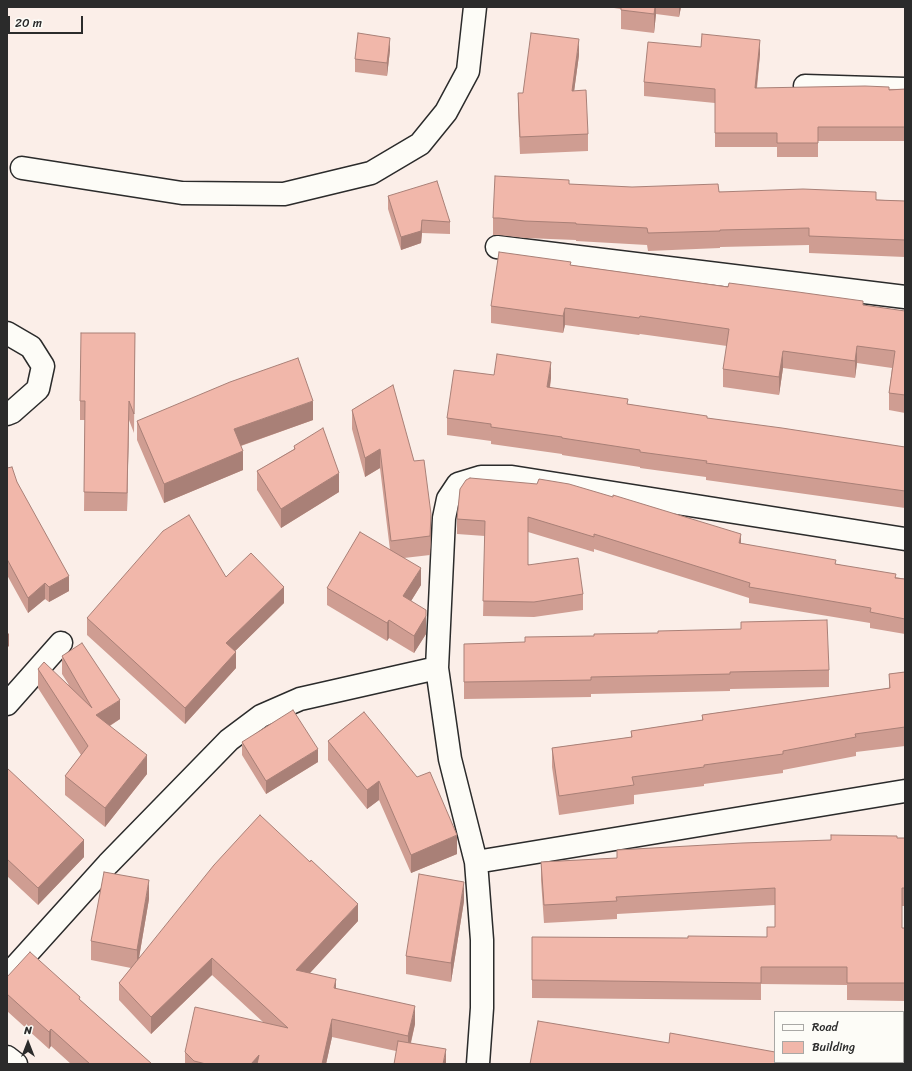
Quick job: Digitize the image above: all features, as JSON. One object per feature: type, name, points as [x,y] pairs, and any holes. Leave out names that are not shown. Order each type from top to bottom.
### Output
[{"type":"street","points":[[22,168],[182,193],[284,194],[371,174],[420,144],[446,112],[468,71],[476,7]]},
{"type":"street","points":[[805,86],[905,89]]},
{"type":"street","points":[[497,247],[905,297]]},
{"type":"street","points":[[7,333],[31,347],[43,366],[38,389],[12,412],[7,414]]},
{"type":"street","points":[[478,1064],[482,1008],[482,940],[476,862],[450,759],[437,668],[444,518],[448,499],[458,484],[481,478],[512,478],[905,539]]},
{"type":"street","points":[[7,704],[61,643]]},
{"type":"street","points":[[7,976],[108,864],[229,740],[261,716],[300,699],[437,668]]},
{"type":"street","points":[[476,862],[905,791]]},
{"type":"street","points":[[7,1057],[16,1064]]},
{"type":"building","points":[[621,7],[655,7],[654,14],[621,10]]},
{"type":"building","points":[[358,33],[390,38],[387,63],[355,59]]},
{"type":"building","points":[[531,33],[579,39],[572,91],[586,90],[588,134],[520,137],[518,93],[523,93]]},
{"type":"building","points":[[702,34],[760,40],[755,88],[865,86],[889,87],[889,90],[905,89],[905,127],[818,127],[818,143],[777,143],[777,133],[715,133],[715,89],[644,82],[648,42],[701,47]]},
{"type":"building","points":[[495,176],[569,180],[569,184],[632,187],[718,184],[719,192],[803,189],[876,192],[876,200],[905,201],[905,240],[809,236],[809,228],[648,233],[647,228],[493,218]]},
{"type":"building","points":[[437,181],[450,222],[422,220],[421,231],[401,237],[388,196]]},
{"type":"building","points":[[499,252],[571,262],[570,265],[728,287],[729,283],[863,301],[863,305],[905,311],[905,395],[889,393],[895,351],[857,346],[855,361],[783,351],[779,377],[723,369],[729,329],[640,316],[639,318],[565,308],[563,316],[491,306]]},
{"type":"building","points":[[81,333],[135,333],[134,414],[129,401],[127,493],[84,492],[85,401],[80,401]]},
{"type":"building","points":[[497,354],[551,362],[547,387],[628,399],[627,404],[707,416],[707,418],[905,447],[905,491],[706,463],[707,461],[640,452],[640,450],[491,427],[491,424],[447,418],[454,370],[494,375]]},
{"type":"building","points":[[298,358],[313,401],[234,429],[243,451],[164,484],[137,421],[230,382]]},
{"type":"building","points":[[393,385],[414,461],[424,460],[431,514],[430,536],[391,541],[380,449],[365,458],[352,410]]},
{"type":"building","points":[[323,428],[339,473],[281,509],[257,471],[295,449],[294,446]]},
{"type":"building","points":[[12,467],[17,482],[69,576],[49,587],[45,583],[28,598],[7,559],[7,468]]},
{"type":"building","points":[[470,478],[537,484],[539,479],[569,484],[613,497],[613,495],[741,534],[739,543],[836,560],[835,564],[896,574],[895,578],[905,579],[905,619],[870,612],[871,608],[749,587],[750,583],[594,534],[594,537],[528,517],[528,565],[578,558],[583,594],[534,602],[483,601],[485,521],[457,519],[460,489],[466,480]]},
{"type":"building","points":[[189,515],[226,577],[251,553],[284,587],[226,643],[236,652],[185,708],[87,618],[163,531]]},
{"type":"building","points":[[360,532],[421,568],[403,596],[426,610],[426,616],[414,636],[389,620],[387,623],[327,588]]},
{"type":"building","points":[[827,620],[829,670],[591,677],[591,680],[464,682],[464,644],[525,642],[525,637],[594,636],[594,634],[741,629],[741,622]]},
{"type":"building","points":[[82,643],[120,700],[96,715],[147,755],[105,808],[65,776],[88,746],[38,669],[44,662],[92,708],[62,656]]},
{"type":"building","points":[[905,672],[905,727],[855,734],[856,737],[783,751],[783,754],[632,777],[634,785],[559,796],[552,748],[632,737],[631,731],[703,720],[702,715],[890,688],[889,674]]},
{"type":"building","points":[[293,710],[318,749],[266,781],[242,742]]},
{"type":"building","points":[[364,712],[417,777],[430,772],[457,835],[411,855],[379,781],[367,790],[328,741]]},
{"type":"building","points":[[7,768],[84,840],[38,888],[7,859]]},
{"type":"building","points":[[260,815],[358,904],[296,970],[336,979],[334,988],[415,1006],[408,1036],[332,1019],[322,1064],[257,1064],[259,1055],[251,1064],[206,1064],[194,1061],[185,1052],[195,1007],[288,1028],[212,958],[151,1017],[119,983],[214,865]]},
{"type":"building","points":[[831,835],[897,836],[897,838],[905,838],[905,888],[902,888],[902,928],[905,928],[905,983],[847,983],[847,967],[761,967],[761,983],[532,980],[532,937],[767,937],[767,927],[775,927],[775,888],[616,897],[617,901],[544,905],[541,862],[617,858],[617,850],[831,840]]},
{"type":"building","points":[[104,872],[149,880],[137,950],[91,941]]},
{"type":"building","points":[[419,874],[464,882],[451,963],[406,956]]},
{"type":"building","points":[[30,952],[80,997],[79,999],[152,1064],[90,1064],[51,1029],[49,1032],[7,994],[7,977]]},
{"type":"building","points":[[538,1021],[669,1043],[670,1033],[774,1052],[774,1063],[904,1063],[905,1057],[905,1064],[530,1064]]},
{"type":"building","points":[[398,1041],[446,1049],[443,1064],[394,1064]]}]
